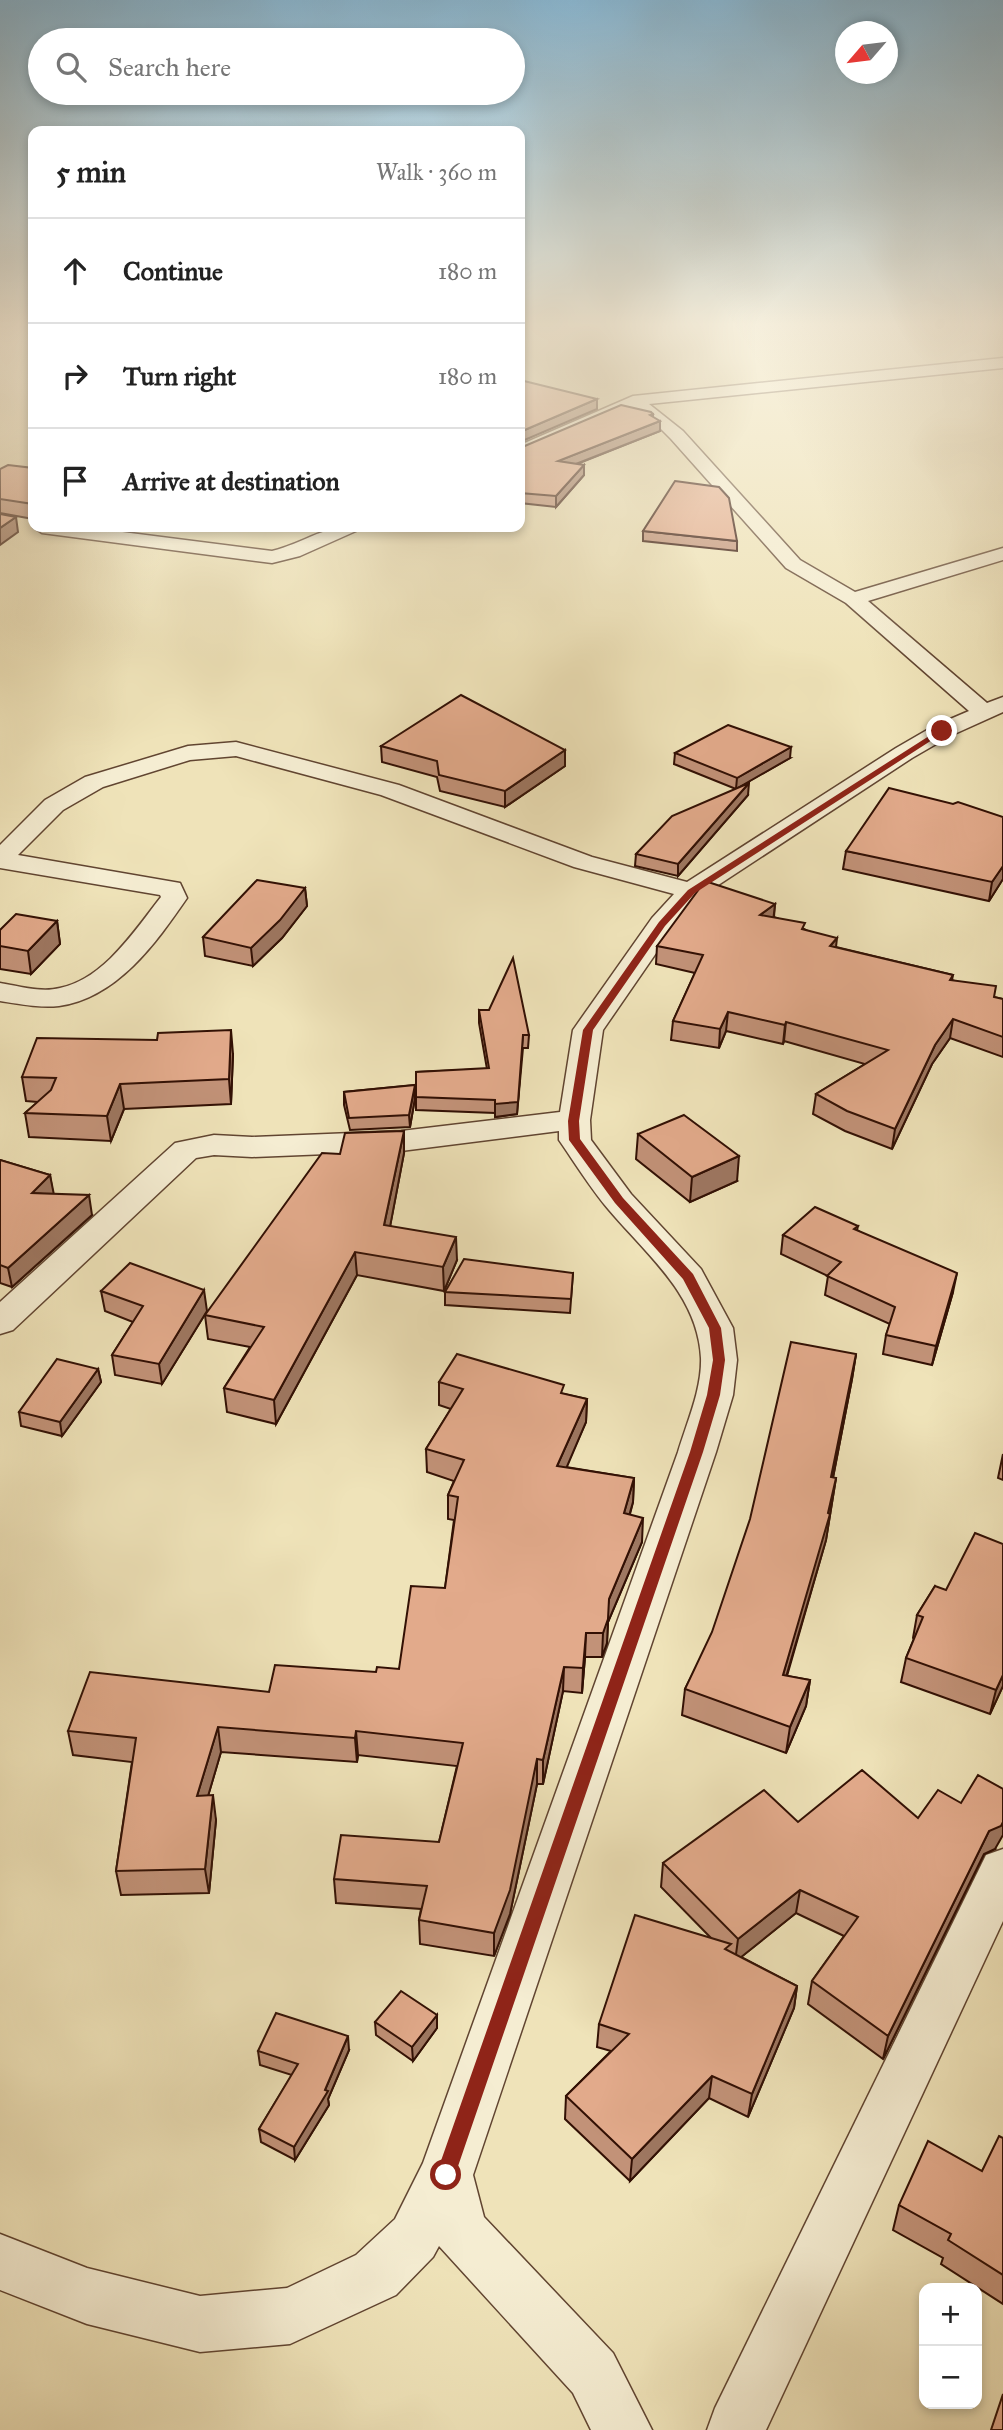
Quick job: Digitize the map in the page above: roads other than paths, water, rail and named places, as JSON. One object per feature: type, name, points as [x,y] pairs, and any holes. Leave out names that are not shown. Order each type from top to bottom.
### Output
[{"type":"street","points":[[525,449],[553,436]]},
{"type":"street","points":[[0,2262],[87,2296],[200,2324],[290,2316],[376,2275],[414,2238],[446,2175],[697,1452],[714,1395],[719,1360],[715,1328],[688,1277],[619,1201],[575,1140],[574,1121],[588,1030],[662,924],[691,891],[942,731],[994,708],[853,599],[793,564],[678,436]]},
{"type":"street","points":[[80,532],[272,556],[293,552],[338,532]]},
{"type":"street","points":[[853,599],[1003,554]]},
{"type":"street","points":[[0,860],[54,806],[94,782],[188,753],[236,749],[390,790],[583,862],[691,891]]},
{"type":"street","points":[[0,860],[171,889],[174,898],[117,965],[91,986],[65,996],[28,996],[0,992]]},
{"type":"street","points":[[0,1322],[186,1150],[214,1145],[252,1147],[401,1141],[574,1121]]},
{"type":"street","points":[[726,2430],[738,2430],[1003,1870]]},
{"type":"street","points":[[446,2175],[461,2232],[593,2374],[622,2430]]}]
